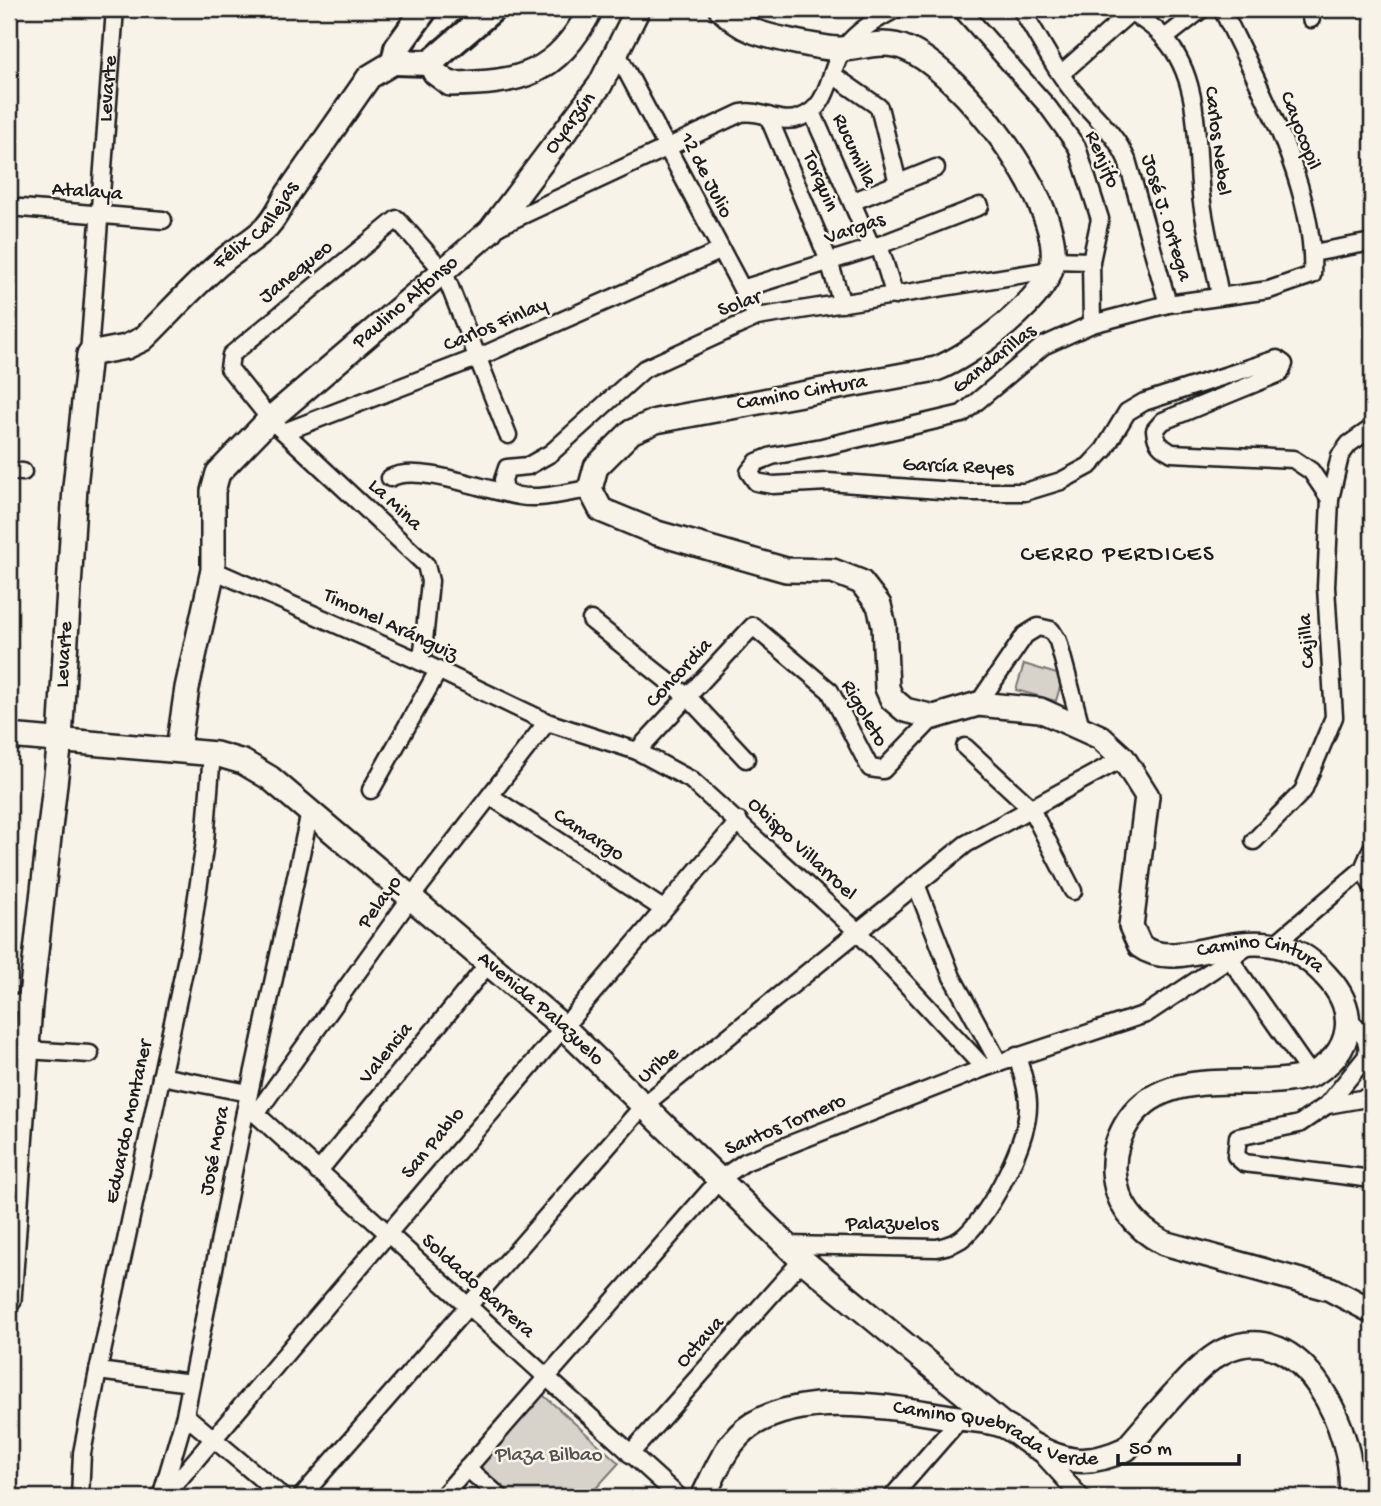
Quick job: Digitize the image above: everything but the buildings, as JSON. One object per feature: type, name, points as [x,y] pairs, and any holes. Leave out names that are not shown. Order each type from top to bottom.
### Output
[{"type":"main road","points":[[425,9],[397,48],[394,62],[430,63],[493,9]]},
{"type":"main road","points":[[430,63],[435,73],[450,84],[510,79],[548,66],[570,43],[591,9]]},
{"type":"main road","name":"Oyarzún","points":[[490,231],[600,85],[638,9]]},
{"type":"main road","points":[[721,9],[751,31],[843,50],[885,43],[905,48],[934,64],[1007,145],[1037,198],[1052,237],[1052,265]]},
{"type":"main road","name":"Félix Callejas","points":[[89,354],[126,347],[143,339],[229,257],[267,229],[287,195],[369,77],[394,62]]},
{"type":"main road","name":"Paulino Alfonso","points":[[178,749],[187,688],[214,570],[214,481],[490,231]]},
{"type":"main road","name":"Camino Cintura","points":[[590,488],[596,467],[614,445],[631,432],[656,421],[936,369],[950,364],[976,349],[1000,330],[1036,293],[1052,265]]},
{"type":"main road","name":"Levarte","points":[[9,1300],[26,1050],[19,1004],[60,740],[75,487],[89,354]]},
{"type":"main road","points":[[590,488],[596,504],[608,514],[657,533],[786,570],[833,571],[861,582],[874,596],[883,615],[889,694],[905,710],[934,717]]},
{"type":"main road","name":"Camino Cintura","points":[[934,717],[978,704],[1040,710],[1100,737],[1123,758],[1147,796],[1132,920],[1135,940],[1147,951],[1163,955],[1264,943],[1294,950],[1322,970],[1342,997],[1348,1019]]},
{"type":"main road","name":"Avenida Palazuelo","points":[[9,736],[212,753],[257,769],[412,896],[562,1026],[795,1253],[1003,1426]]},
{"type":"main road","points":[[1348,1019],[1339,1052],[1325,1067],[1311,1075],[1185,1086],[1151,1099],[1132,1115],[1119,1138],[1114,1166],[1118,1193],[1140,1228],[1164,1243],[1330,1289],[1372,1311]]},
{"type":"main road","name":"Camino Quebrada Verde","points":[[703,1497],[733,1441],[765,1418],[812,1407],[859,1404],[1003,1426],[1032,1444],[1070,1461],[1091,1462],[1126,1449],[1215,1355],[1238,1345],[1263,1345],[1296,1360],[1323,1391],[1348,1452],[1351,1497]]},
{"type":"street","name":"Levarte","points":[[89,354],[115,9]]},
{"type":"street","points":[[812,112],[829,90],[843,50],[855,35],[896,9]]},
{"type":"street","name":"Renjifo","points":[[961,9],[1048,107],[1077,147],[1100,219],[1091,261],[1092,324]]},
{"type":"street","name":"José J. Ortega","points":[[1021,9],[1076,95],[1107,125],[1123,151],[1168,304]]},
{"type":"street","points":[[1165,38],[1202,9]]},
{"type":"street","name":"Cayocopil","points":[[1222,9],[1277,125],[1299,190],[1313,253],[1312,275]]},
{"type":"street","points":[[1062,73],[1133,10]]},
{"type":"street","name":"Carlos Nebel","points":[[1133,10],[1165,38],[1180,62],[1189,85],[1196,120],[1205,222],[1220,296]]},
{"type":"street","name":"12 de Julio","points":[[617,53],[757,317]]},
{"type":"street","points":[[833,75],[880,107],[898,183]]},
{"type":"street","name":"Paulino Alfonso","points":[[490,231],[741,113],[751,111],[787,121],[812,112]]},
{"type":"street","name":"Rucumilla","points":[[812,112],[876,246],[895,296]]},
{"type":"street","name":"Torquin","points":[[768,116],[829,261],[842,304]]},
{"type":"street","points":[[854,201],[936,168]]},
{"type":"street","name":"Vargas","points":[[742,289],[876,246],[980,206]]},
{"type":"street","name":"Atalaya","points":[[9,207],[163,220]]},
{"type":"street","name":"Janequeo","points":[[277,425],[229,368],[231,355],[397,219],[444,272]]},
{"type":"street","points":[[1313,253],[1372,242]]},
{"type":"street","name":"Carlos Finlay","points":[[277,425],[479,357],[720,251]]},
{"type":"street","name":"Solar","points":[[505,491],[503,480],[507,468],[528,466],[551,453],[637,373],[757,317],[895,296],[1052,265],[1091,261]]},
{"type":"street","points":[[444,272],[508,435]]},
{"type":"street","name":"Gandarillas","points":[[749,472],[757,462],[772,456],[962,414],[1043,346],[1092,324],[1168,304],[1269,290],[1312,275]]},
{"type":"street","name":"García Reyes","points":[[749,472],[756,482],[772,485],[828,482],[968,492],[1025,492],[1060,481],[1089,466],[1104,450],[1127,412],[1144,402],[1277,359],[1284,364],[1280,373],[1163,421],[1155,430],[1156,439],[1172,453],[1293,459],[1311,471],[1330,499]]},
{"type":"street","name":"La Mina","points":[[277,425],[426,565],[430,581],[423,651]]},
{"type":"street","name":"Cajilla","points":[[1254,841],[1303,791],[1334,717],[1326,587],[1330,499],[1340,456],[1349,444],[1372,428]]},
{"type":"street","points":[[390,478],[416,473],[484,489],[505,491],[517,496],[590,488]]},
{"type":"street","name":"Timonel Aránguiz","points":[[214,570],[547,722]]},
{"type":"street","points":[[591,620],[689,698],[746,759]]},
{"type":"street","name":"Rigoleto","points":[[753,626],[830,691],[870,768],[883,770],[934,717]]},
{"type":"street","name":"Concordia","points":[[637,751],[753,626]]},
{"type":"street","points":[[978,704],[1025,635],[1038,627],[1051,630],[1058,641],[1081,727]]},
{"type":"street","points":[[371,790],[438,671]]},
{"type":"street","name":"Obispo Villarroel","points":[[547,722],[637,751],[691,780],[857,931],[992,1065]]},
{"type":"street","name":"Pelayo","points":[[250,1113],[412,896],[547,722]]},
{"type":"street","points":[[965,747],[1030,807],[1073,891]]},
{"type":"street","name":"Eduardo Montaner","points":[[80,1497],[82,1453],[98,1371],[190,943],[205,842],[212,753]]},
{"type":"street","name":"Uribe","points":[[301,1497],[645,1105],[966,844],[1123,758]]},
{"type":"street","name":"Camargo","points":[[491,796],[663,909]]},
{"type":"street","name":"José Mora","points":[[163,1497],[185,1415],[250,1113],[249,1093],[310,812]]},
{"type":"street","name":"San Pablo","points":[[163,1497],[739,821]]},
{"type":"street","points":[[1372,848],[1363,869],[1372,887]]},
{"type":"street","name":"Santos Tornero","points":[[442,1497],[720,1179],[745,1161],[992,1065],[1146,1014],[1230,959],[1264,943],[1363,869]]},
{"type":"street","points":[[916,884],[952,977],[992,1065]]},
{"type":"street","points":[[1230,959],[1311,1075]]},
{"type":"street","name":"Valencia","points":[[318,1172],[489,963]]},
{"type":"street","points":[[1348,1019],[1368,1040],[1369,1047],[1366,1057],[1327,1105],[1299,1124],[1238,1137],[1236,1156],[1244,1163],[1372,1179]]},
{"type":"street","points":[[26,1050],[90,1054]]},
{"type":"street","name":"Palazuelos","points":[[795,1253],[937,1248],[951,1245],[965,1236],[998,1189],[1015,1155],[1027,1116],[1026,1088],[1017,1056]]},
{"type":"street","points":[[161,1076],[249,1093]]},
{"type":"street","points":[[1327,1105],[1372,1097]]},
{"type":"street","name":"Soldado Barrera","points":[[250,1113],[679,1497]]},
{"type":"street","name":"Octava","points":[[630,1454],[795,1253]]},
{"type":"street","points":[[98,1371],[191,1383]]},
{"type":"street","points":[[185,1415],[283,1497]]},
{"type":"street","points":[[892,1497],[960,1419]]},
{"type":"street","points":[[1032,1444],[1079,1497]]},
{"type":"street","points":[[467,1468],[500,1497]]},
{"type":"green space","points":[[1024,664],[1063,676],[1056,701],[1016,690]]},
{"type":"green space","name":"Plaza Bilbao","points":[[542,1394],[619,1463],[588,1497],[509,1497],[476,1468]]},
{"type":"district","name":"CERRO PERDICES","points":[[1118,555]]}]
